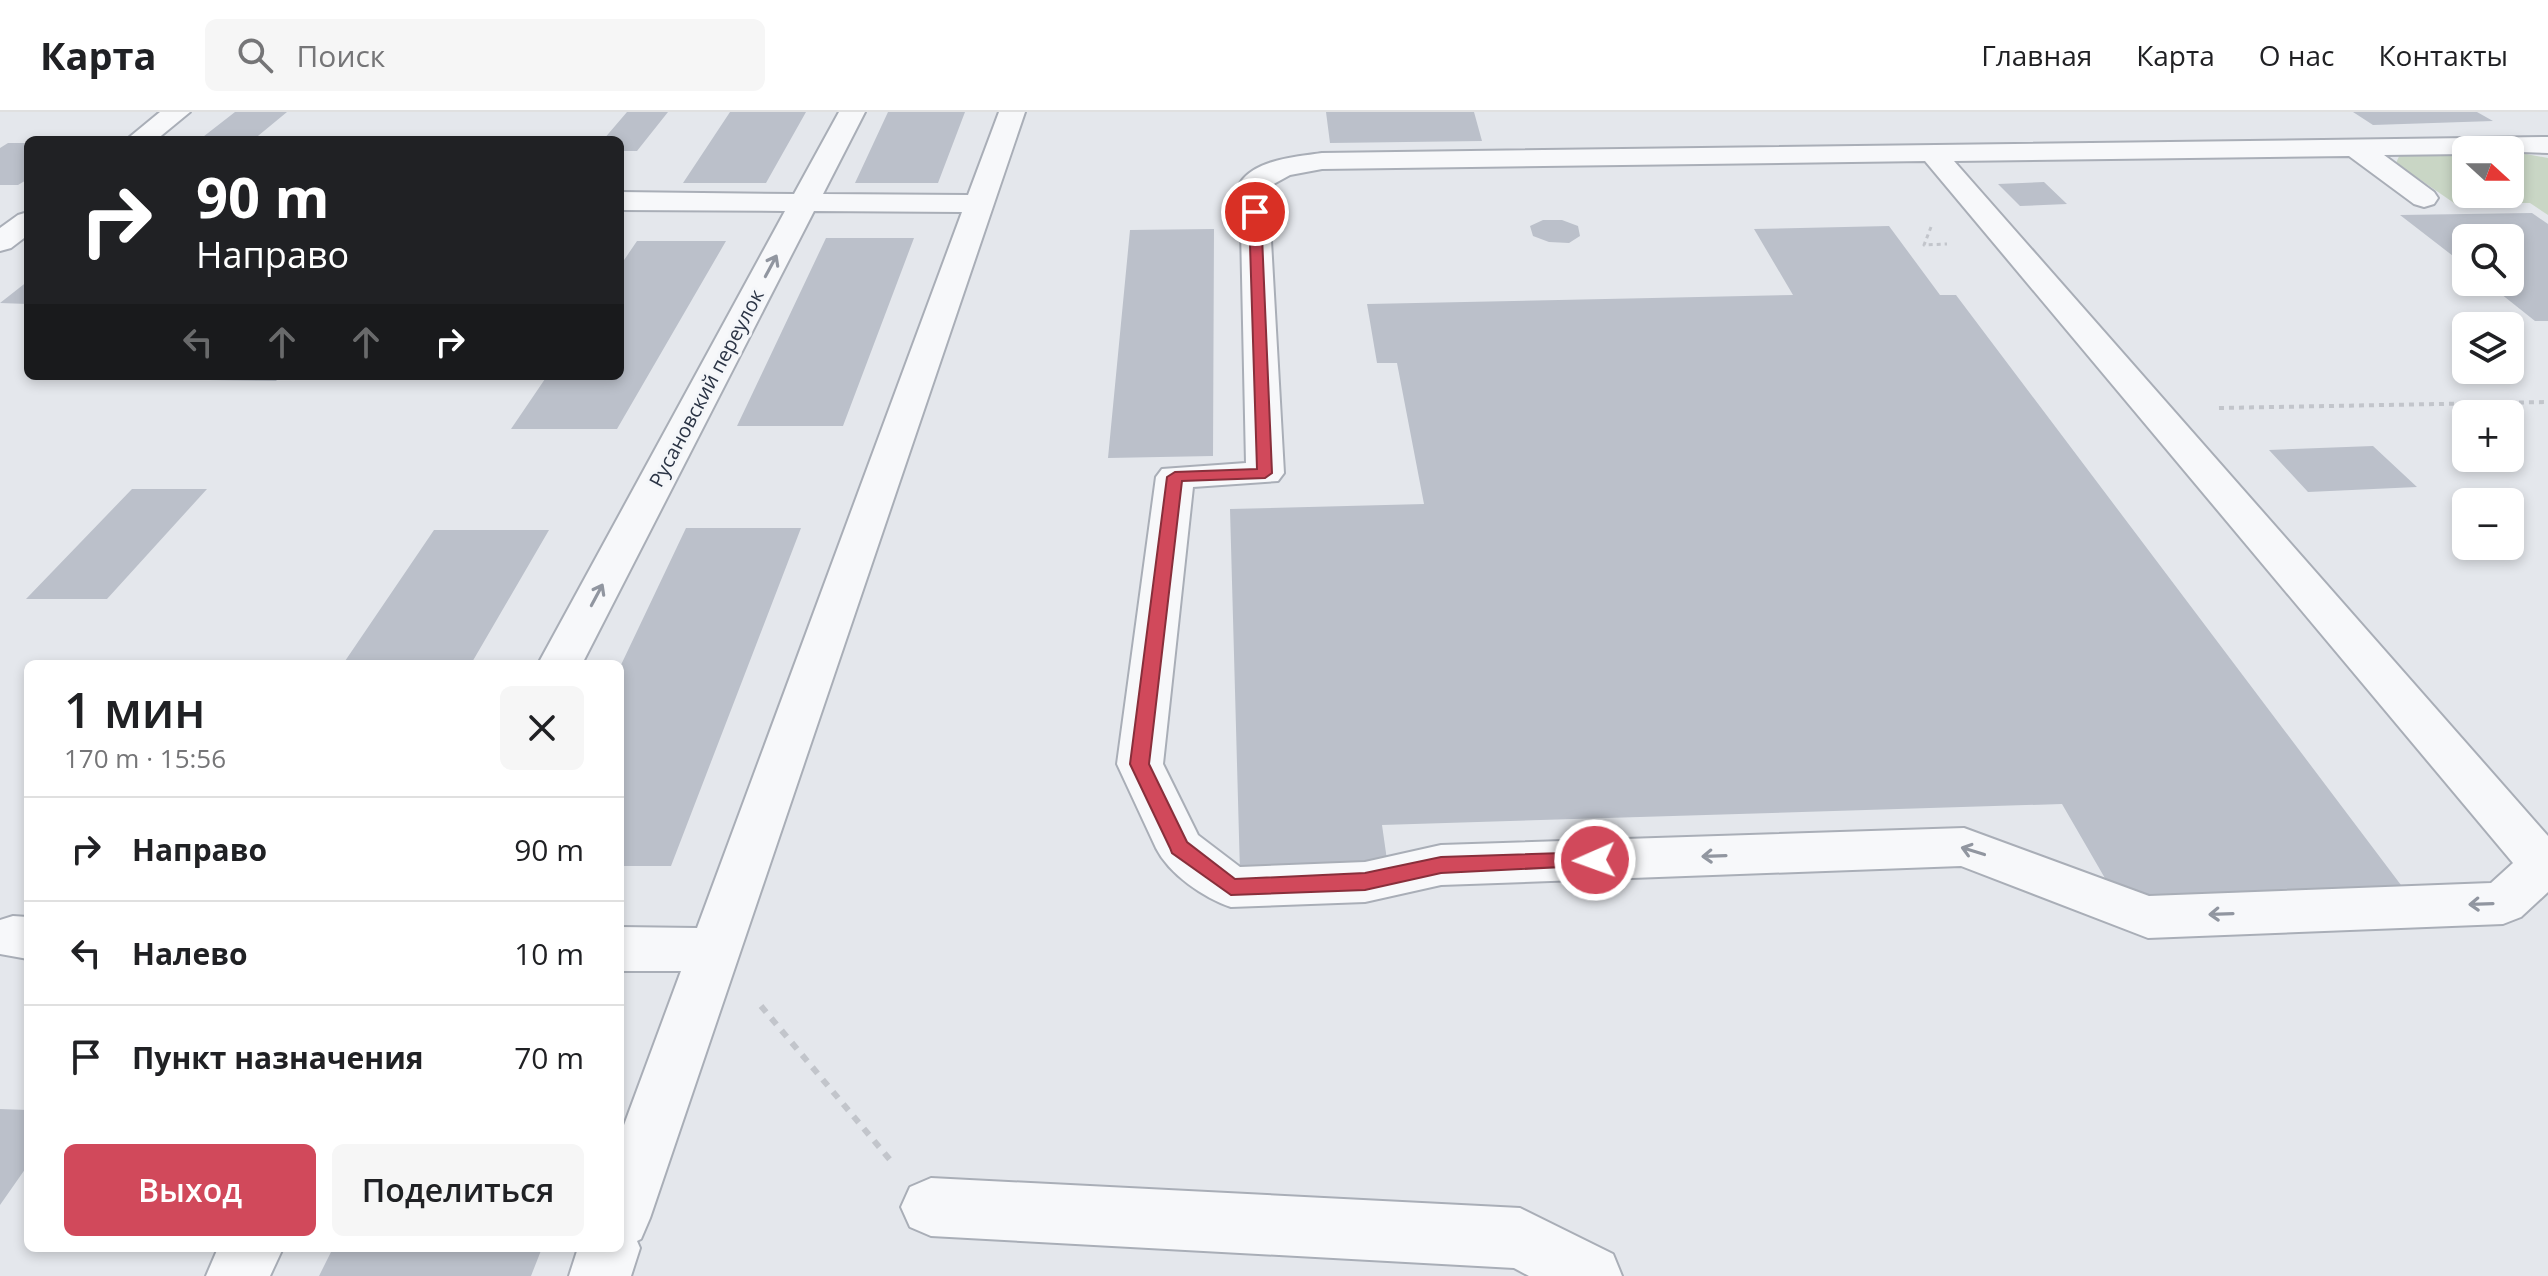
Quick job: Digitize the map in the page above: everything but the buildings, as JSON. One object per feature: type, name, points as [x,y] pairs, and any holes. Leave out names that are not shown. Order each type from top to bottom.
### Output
[{"type":"street","points":[[144,136],[177,112]]},
{"type":"street","name":"Русановский переулок","points":[[562,660],[852,112]]},
{"type":"street","points":[[624,1207],[1012,112]]},
{"type":"street","points":[[2514,119],[2548,143]]},
{"type":"street","points":[[1932,153],[2546,865],[2503,903],[2148,917],[1964,847],[1441,865],[1365,882],[1231,887],[1180,848],[1140,764],[1175,477],[1265,473],[1254,183],[1282,168],[1322,161],[2548,143]]},
{"type":"street","points":[[2355,147],[2424,198]]},
{"type":"street","points":[[624,201],[979,204]]},
{"type":"street","points":[[0,242],[24,224]]},
{"type":"street","points":[[624,949],[715,950]]},
{"type":"street","points":[[931,1207],[1520,1238],[1591,1276]]},
{"type":"street","points":[[237,1276],[250,1252]]},
{"type":"street","points":[[600,1276],[608,1252]]},
{"type":"path","points":[[2154,409],[2548,402]]},
{"type":"path","points":[[715,950],[931,1207]]},
{"type":"green space","points":[[2402,150],[2452,150],[2452,202],[2396,163]]},
{"type":"green space","points":[[2524,154],[2548,158],[2548,215],[2530,203],[2524,203]]},
{"type":"route","points":[[1255,212],[1265,473],[1175,477],[1140,764],[1180,848],[1231,887],[1365,882],[1441,865],[1595,860]]}]
